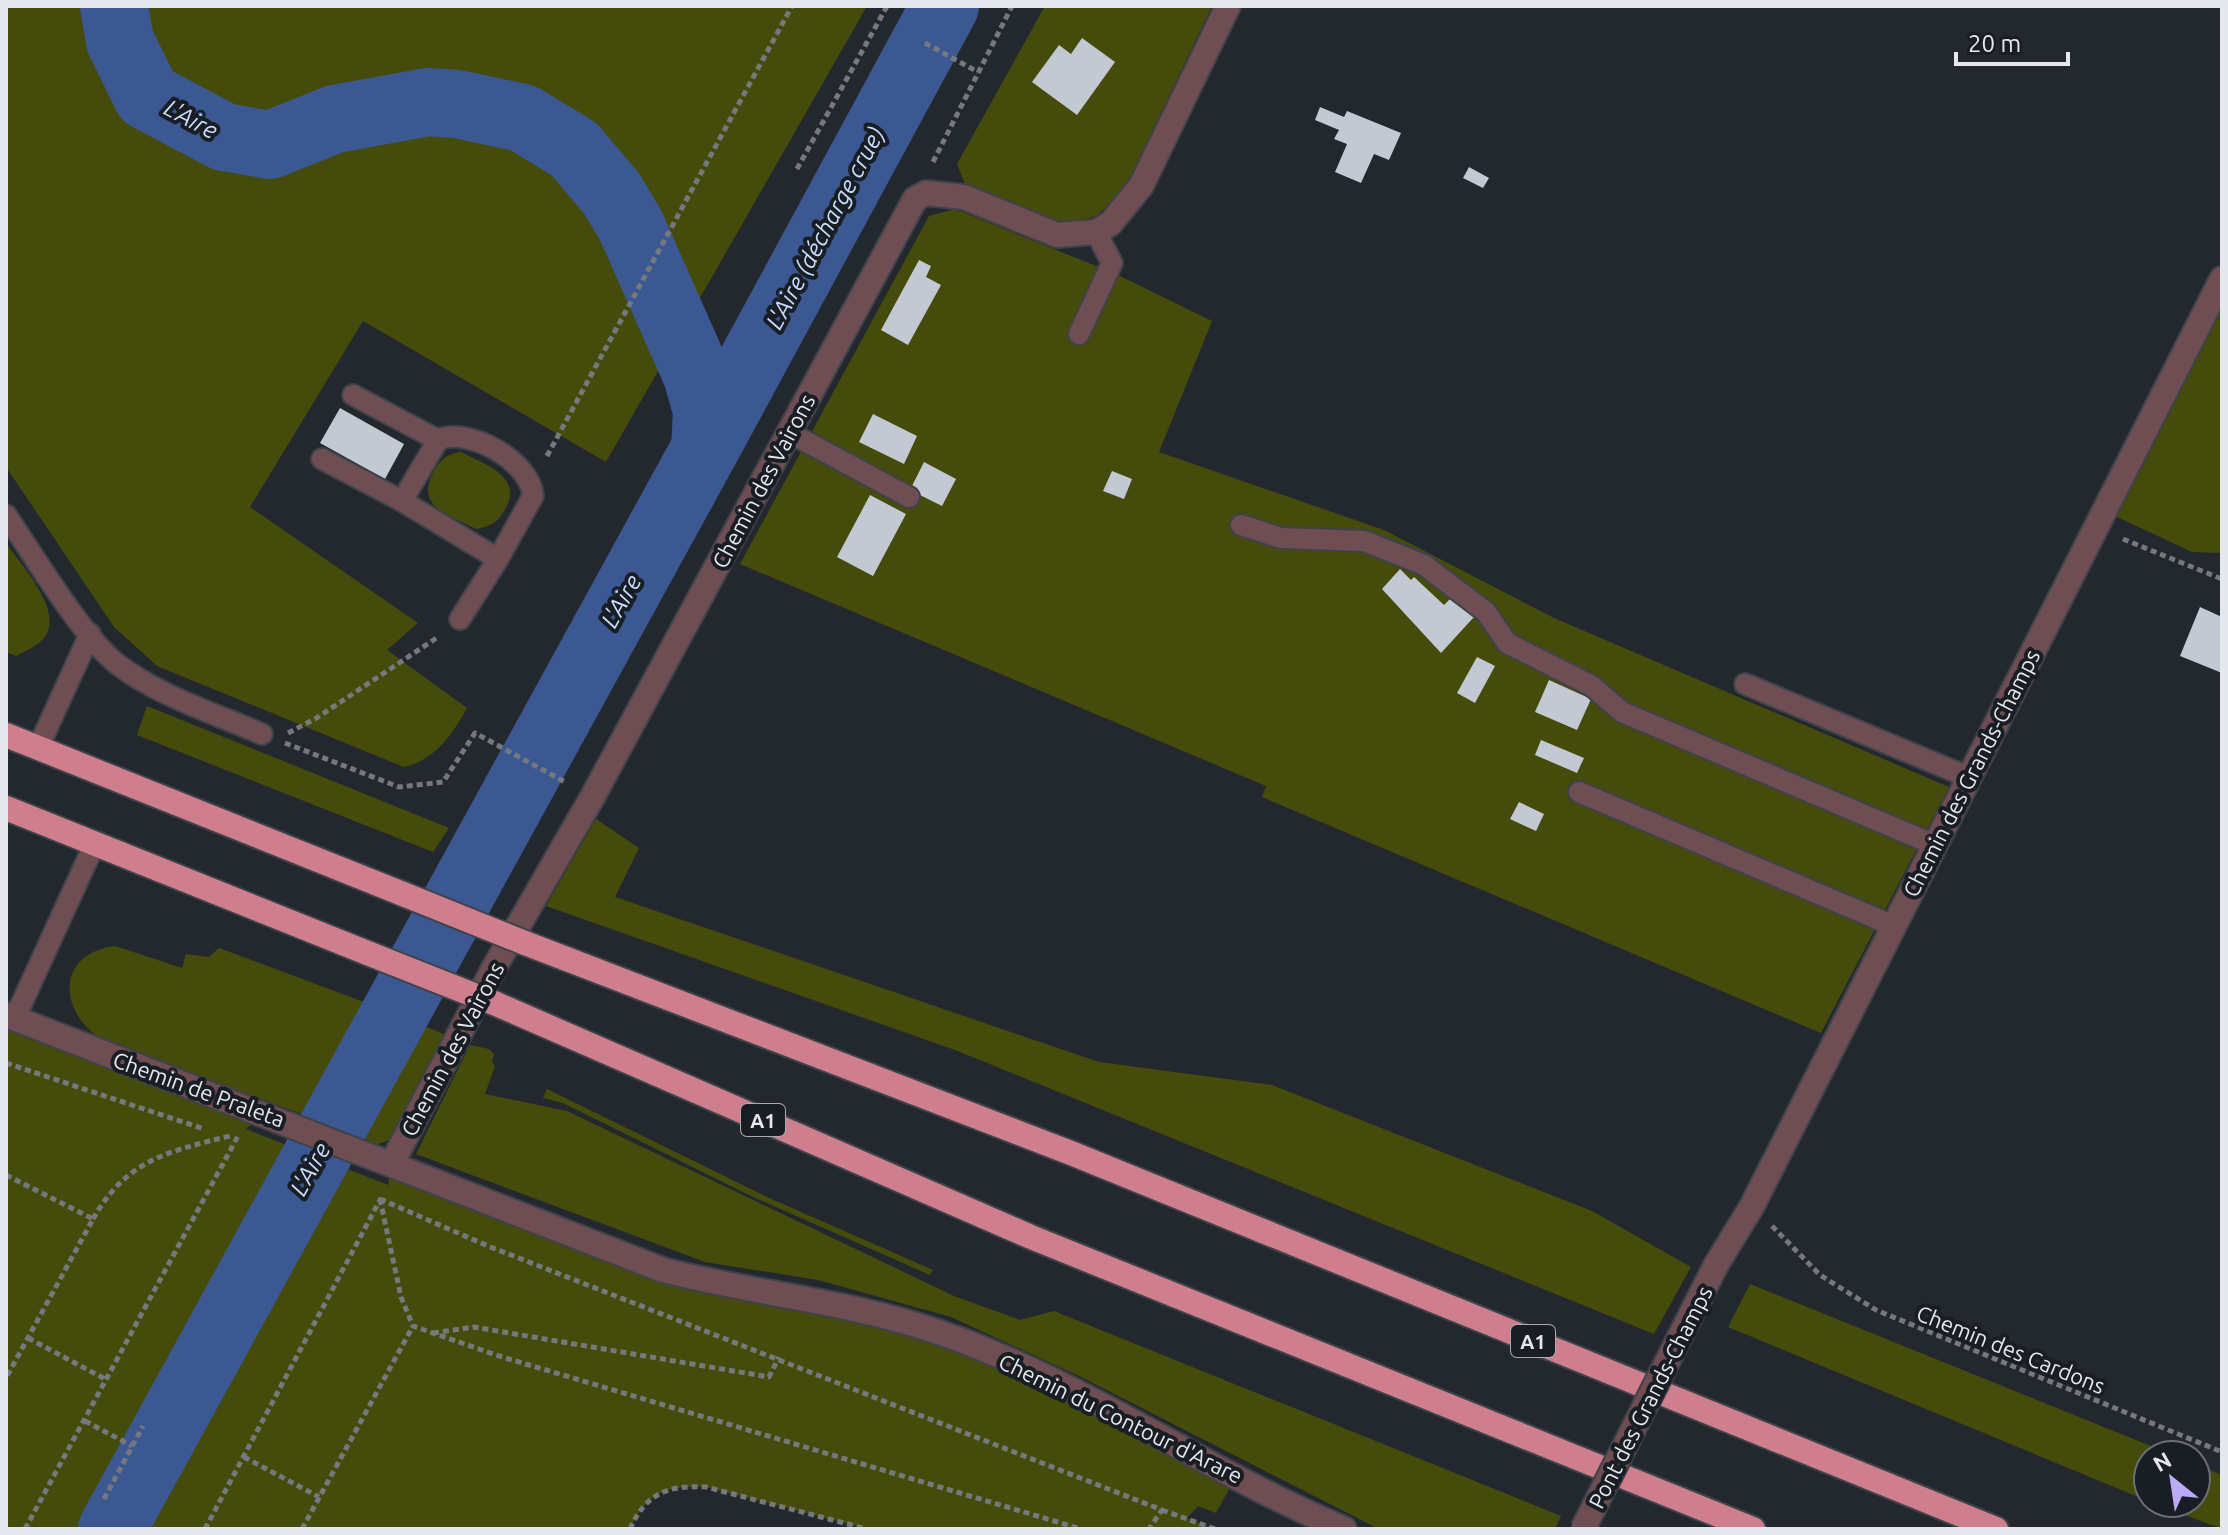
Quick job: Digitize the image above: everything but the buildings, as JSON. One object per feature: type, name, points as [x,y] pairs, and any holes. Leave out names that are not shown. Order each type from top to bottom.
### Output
[{"type":"highway","name":"A1","points":[[6,735],[525,943],[1071,1153],[1996,1529]]},
{"type":"highway","name":"A1","points":[[6,808],[494,1003],[1031,1237],[1753,1529]]},
{"type":"street","points":[[915,199],[926,193],[964,197],[1057,235],[1096,232],[1125,210],[1141,186],[1228,6]]},
{"type":"street","name":"Chemin des Vairons","points":[[384,1159],[593,796],[915,199]]},
{"type":"street","name":"Chemin des Grands-Champs","points":[[1716,1265],[1752,1206],[2222,279]]},
{"type":"street","name":"Chemin de Praleta","points":[[10,1016],[384,1159]]},
{"type":"street","name":"Chemin du Contour d'Arare","points":[[384,1159],[597,1247],[663,1270],[729,1287],[853,1306],[942,1333],[1048,1377],[1344,1529]]},
{"type":"street","name":"Pont des Grands-Champs","points":[[1583,1529],[1716,1265]]},
{"type":"lane","points":[[1079,334],[1112,263],[1096,232]]},
{"type":"lane","points":[[353,395],[438,440]]},
{"type":"lane","points":[[790,433],[909,497]]},
{"type":"lane","points":[[402,501],[438,440],[447,435],[467,436],[518,465],[532,485],[533,496],[460,619]]},
{"type":"lane","points":[[322,459],[402,501],[498,559]]},
{"type":"lane","points":[[6,515],[90,634],[115,663],[153,687],[262,734]]},
{"type":"lane","points":[[1241,525],[1281,538],[1364,541],[1424,565],[1486,612],[1507,643],[1592,686],[1622,712],[1935,845]]},
{"type":"lane","points":[[38,748],[90,634]]},
{"type":"lane","points":[[1745,684],[1968,777]]},
{"type":"lane","points":[[1579,792],[1894,926]]},
{"type":"lane","points":[[10,1016],[95,843]]},
{"type":"path","points":[[532,485],[792,6]]},
{"type":"path","points":[[797,169],[887,6]]},
{"type":"path","points":[[915,199],[1012,6]]},
{"type":"path","points":[[925,43],[978,72]]},
{"type":"path","points":[[2096,528],[2222,579]]},
{"type":"path","points":[[460,619],[422,650],[315,719],[275,739],[399,787],[443,782],[475,733],[572,785]]},
{"type":"path","points":[[6,1063],[219,1133],[239,1134]]},
{"type":"path","points":[[6,1378],[104,1199],[124,1176],[178,1149],[239,1134],[276,1117]]},
{"type":"path","points":[[25,1529],[239,1134]]},
{"type":"path","points":[[6,1175],[93,1219]]},
{"type":"path","points":[[380,1199],[401,1297],[413,1326],[1081,1529]]},
{"type":"path","points":[[380,1199],[488,1246],[1215,1529]]},
{"type":"path","points":[[205,1529],[380,1199]]},
{"type":"path","name":"Chemin des Cardons","points":[[1800,1254],[1842,1292],[1876,1310],[2222,1452]]},
{"type":"path","points":[[302,1529],[413,1326]]},
{"type":"path","points":[[431,1333],[474,1327],[769,1377],[779,1357]]},
{"type":"path","points":[[28,1338],[107,1380]]},
{"type":"path","points":[[85,1421],[132,1446]]},
{"type":"path","points":[[104,1499],[143,1426]]},
{"type":"path","points":[[244,1457],[319,1497]]},
{"type":"path","points":[[630,1529],[651,1496],[671,1487],[689,1486],[706,1487],[867,1529]]},
{"type":"path","points":[[1149,1529],[1162,1510]]},
{"type":"green space","points":[[6,6],[867,6],[606,462],[363,321],[250,507],[418,623],[387,650],[467,708],[449,737],[425,759],[404,767],[157,666],[114,627],[6,467]]},
{"type":"green space","points":[[1045,6],[1212,6],[1126,186],[1098,215],[1072,225],[1036,219],[966,187],[957,164]]},
{"type":"green space","points":[[955,209],[1116,274],[1212,321],[1159,452],[1384,530],[1554,618],[1949,787],[1821,1033],[1262,797],[1266,786],[740,564],[929,216]]},
{"type":"green space","points":[[2222,294],[2222,553],[2192,552],[2113,515]]},
{"type":"green space","points":[[461,452],[498,472],[509,487],[510,497],[506,508],[497,520],[476,529],[437,508],[428,492],[429,482],[440,462]]},
{"type":"green space","points":[[6,543],[37,586],[50,623],[41,641],[16,656],[6,652]]},
{"type":"green space","points":[[147,706],[449,828],[433,852],[137,735]]},
{"type":"green space","points":[[596,819],[639,848],[615,897],[1099,1062],[1272,1085],[1592,1211],[1691,1267],[1654,1334],[955,1050],[546,906]]},
{"type":"green space","points":[[115,946],[182,968],[186,954],[209,957],[219,948],[372,1005],[310,1117],[106,1042],[90,1030],[72,1002],[70,987],[73,973],[81,961],[95,951]]},
{"type":"green space","points":[[6,1015],[265,1113],[246,1129],[388,1185],[392,1163],[597,1247],[898,1319],[1237,1475],[1216,1513],[1198,1506],[1187,1518],[1215,1529],[867,1529],[706,1487],[692,1487],[669,1490],[651,1499],[630,1529],[6,1529]]},
{"type":"green space","points":[[417,1023],[446,1035],[389,1140],[376,1145],[355,1134]]},
{"type":"green space","points":[[470,1045],[489,1049],[494,1054],[492,1062],[495,1066],[485,1094],[567,1111],[954,1296],[1020,1320],[1054,1311],[1561,1516],[1555,1529],[1379,1529],[1083,1378],[951,1317],[818,1280],[705,1262],[416,1154]]},
{"type":"green space","points":[[547,1089],[767,1197],[933,1270],[930,1275],[749,1195],[563,1103],[543,1098]]},
{"type":"green space","points":[[1750,1284],[2133,1439],[2132,1494],[1728,1327]]},
{"type":"green space","points":[[2212,1471],[2222,1475],[2222,1529],[2195,1519],[2212,1519]]},
{"type":"waterway","name":"L'Aire","points":[[112,1529],[705,449],[707,411],[697,375],[631,226],[612,194],[574,149],[523,118],[457,104],[428,102],[335,119],[270,145],[224,137],[147,96],[120,41],[114,6]]},
{"type":"waterway","name":"L'Aire (décharge crue)","points":[[705,449],[945,6]]}]
